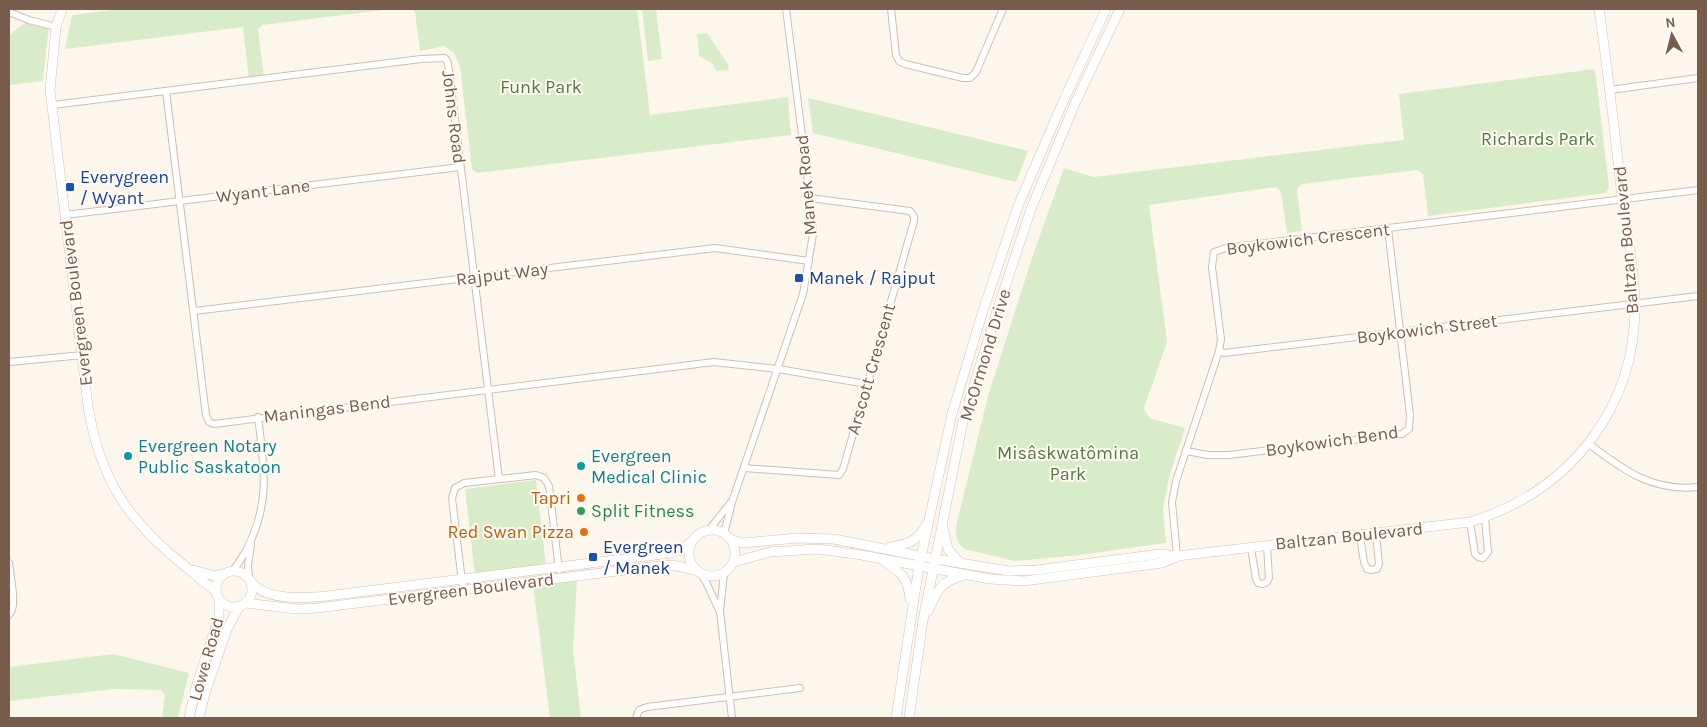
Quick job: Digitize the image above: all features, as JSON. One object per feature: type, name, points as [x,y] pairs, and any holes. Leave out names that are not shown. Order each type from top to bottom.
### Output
[{"type":"street","name":"Evergreen Boulevard","points":[[62,9],[56,27],[50,78],[52,105],[96,447],[111,483],[134,518],[151,537],[217,595]]},
{"type":"street","name":"Manek Road","points":[[724,533],[733,499],[802,294],[813,234],[786,9]]},
{"type":"street","points":[[890,9],[898,61],[963,78],[970,78],[976,72],[1003,9]]},
{"type":"street","name":"McOrmond Drive","points":[[896,718],[911,609],[952,414],[982,314],[1018,206],[1106,9]]},
{"type":"street","name":"McOrmond Drive","points":[[908,718],[934,559],[963,421],[995,317],[1032,209],[1076,101],[1120,9]]},
{"type":"street","name":"Baltzan Boulevard","points":[[922,556],[997,570],[1036,570],[1160,554],[1177,556],[1470,522],[1485,518],[1509,506],[1564,471],[1589,444],[1607,418],[1621,388],[1629,357],[1634,303],[1630,252],[1599,9]]},
{"type":"street","points":[[9,12],[29,20],[56,27]]},
{"type":"street","name":"Johns Road","points":[[52,105],[411,60],[445,58],[448,63],[498,479]]},
{"type":"street","points":[[1610,90],[1698,78]]},
{"type":"street","name":"Maningas Bend","points":[[166,90],[206,416],[209,422],[214,424],[697,363],[729,362],[867,384]]},
{"type":"street","name":"Wyant Lane","points":[[66,214],[460,167]]},
{"type":"street","name":"Boykowich Crescent","points":[[1177,556],[1172,502],[1176,481],[1219,351],[1220,339],[1212,267],[1214,252],[1226,248],[1388,229],[1436,221],[1698,190]]},
{"type":"street","name":"Arscott Crescent","points":[[744,468],[839,475],[914,221],[914,216],[910,211],[810,198]]},
{"type":"street","points":[[1388,229],[1400,332]]},
{"type":"street","name":"Rajput Way","points":[[194,311],[715,248],[809,262]]},
{"type":"street","name":"Boykowich Street","points":[[1219,351],[1224,353],[1698,296]]},
{"type":"street","name":"Boykowich Bend","points":[[1186,451],[1229,455],[1402,434],[1409,429],[1410,415],[1400,332]]},
{"type":"street","points":[[9,362],[83,355]]},
{"type":"street","points":[[251,540],[248,565],[252,594],[242,605],[227,606],[217,595],[216,584],[241,560],[260,518],[265,484],[258,417]]},
{"type":"street","points":[[1589,444],[1628,473],[1647,481],[1678,488],[1698,487]]},
{"type":"street","points":[[463,590],[452,498],[455,488],[464,483],[536,475],[544,478],[547,481],[560,578]]},
{"type":"street","name":"Manek Road","points":[[710,530],[733,499]]},
{"type":"street","points":[[883,548],[912,542],[924,531],[931,516]]},
{"type":"street","points":[[1470,522],[1475,554],[1482,558],[1488,552],[1485,518]]},
{"type":"street","points":[[942,526],[948,549],[960,563]]},
{"type":"street","points":[[720,611],[706,582],[688,556],[691,542],[702,532],[710,530],[724,533],[732,540],[743,543],[797,538],[822,538],[922,556]]},
{"type":"street","points":[[1360,536],[1364,565],[1367,569],[1372,570],[1379,564],[1376,534]]},
{"type":"street","points":[[697,571],[712,577],[724,573],[734,562],[736,555],[732,540]]},
{"type":"street","name":"Evergreen Boulevard","points":[[250,581],[257,589],[266,593],[310,597],[671,553],[691,542]]},
{"type":"street","points":[[1251,548],[1256,579],[1258,583],[1263,584],[1269,578],[1267,546]]},
{"type":"street","points":[[734,562],[770,552],[800,549],[835,551],[880,558],[900,571],[905,577],[909,588],[911,609]]},
{"type":"street","name":"Baltzan Boulevard","points":[[880,558],[1007,581],[1040,580],[1162,564],[1177,556]]},
{"type":"street","points":[[9,563],[14,604],[12,613],[9,615]]},
{"type":"street","name":"Evergreen Boulevard","points":[[242,605],[317,608],[674,565],[697,571]]},
{"type":"street","name":"Evergreen Boulevard","points":[[186,567],[210,575],[219,576],[228,573]]},
{"type":"street","points":[[228,573],[238,571],[250,581]]},
{"type":"street","points":[[724,573],[720,611],[732,718]]},
{"type":"street","points":[[923,620],[939,588],[950,580],[967,575]]},
{"type":"street","name":"Lowe Road","points":[[190,718],[196,687],[219,617],[217,595]]},
{"type":"street","name":"Lowe Road","points":[[199,718],[205,693],[227,629],[242,605]]},
{"type":"street","points":[[636,718],[639,710],[646,707],[800,688]]},
{"type":"green space","points":[[121,9],[392,9],[262,25],[258,29],[264,78],[249,80],[243,27],[65,49],[72,15]]},
{"type":"green space","name":"Funk Park","points":[[412,9],[637,9],[650,115],[788,97],[791,135],[477,173],[472,169],[460,66],[454,53],[444,46],[420,51],[415,12]]},
{"type":"green space","points":[[642,9],[656,9],[662,59],[648,61]]},
{"type":"green space","points":[[29,20],[49,25],[43,81],[9,85],[9,35]]},
{"type":"green space","points":[[707,33],[729,66],[728,70],[717,71],[712,63],[699,56],[697,34]]},
{"type":"green space","name":"Misâskwatômina Park","points":[[1595,69],[1609,187],[1606,193],[1428,216],[1423,174],[1417,170],[1302,184],[1297,189],[1302,231],[1287,233],[1281,192],[1276,187],[1149,205],[1167,342],[1144,408],[1149,418],[1185,428],[1169,477],[1163,509],[1166,543],[1079,555],[1015,561],[965,549],[961,546],[956,535],[957,522],[988,396],[1033,255],[1064,168],[1093,177],[1404,140],[1399,94]]},
{"type":"green space","points":[[808,98],[1028,151],[1016,182],[813,133]]},
{"type":"green space","points":[[536,480],[546,565],[475,574],[465,489]]},
{"type":"green space","points":[[577,580],[573,650],[581,718],[550,718],[533,585]]},
{"type":"green space","points":[[113,654],[189,673],[178,718],[162,718],[165,695],[161,690],[114,689],[9,701],[9,667]]},
{"type":"place","name":"Everygreen / Wyant","points":[[70,187]]},
{"type":"place","name":"Manek / Rajput","points":[[799,278]]},
{"type":"place","name":"Evergreen Notary Public Saskatoon","points":[[128,456]]},
{"type":"place","name":"Evergreen Medical Clinic","points":[[581,466]]},
{"type":"place","name":"Tapri","points":[[581,498]]},
{"type":"place","name":"Split Fitness","points":[[581,511]]},
{"type":"place","name":"Red Swan Pizza","points":[[584,532]]},
{"type":"place","name":"Evergreen / Manek","points":[[593,557]]},
{"type":"park label","name":"Richards Park","points":[[1538,139]]}]
